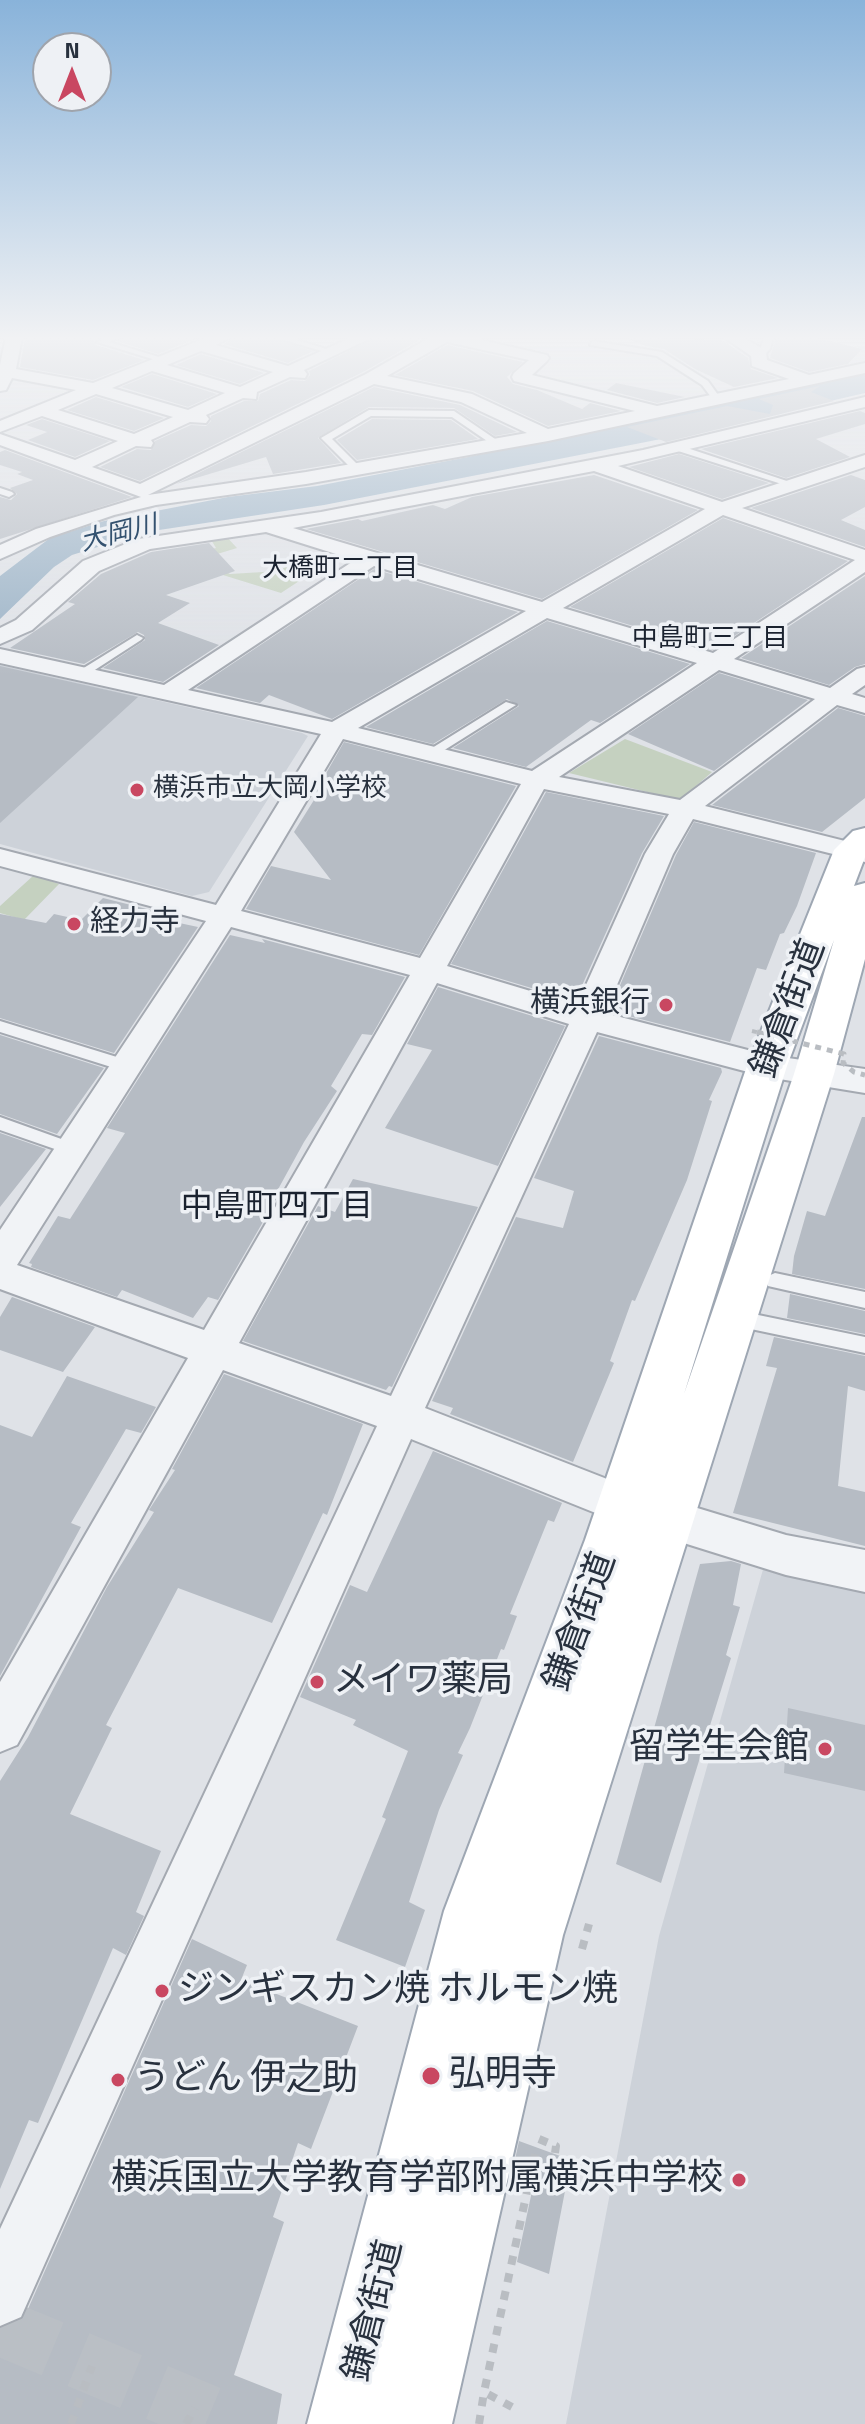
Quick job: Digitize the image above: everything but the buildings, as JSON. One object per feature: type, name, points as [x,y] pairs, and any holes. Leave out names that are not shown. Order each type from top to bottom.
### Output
[{"type":"main road","name":"鎌倉街道","points":[[346,2424],[476,1911],[645,1512],[734,1318],[818,1063],[862,859]]},
{"type":"main road","name":"鎌倉街道","points":[[413,2424],[531,1935],[645,1512],[818,1063]]},
{"type":"street","points":[[30,450],[75,467],[137,498],[356,468],[456,450]]},
{"type":"street","points":[[75,467],[112,450]]},
{"type":"street","points":[[165,450],[201,462]]},
{"type":"street","points":[[0,553],[43,533],[137,498],[225,450]]},
{"type":"street","points":[[570,450],[586,461],[865,557]]},
{"type":"street","points":[[0,637],[24,625],[91,566],[145,543],[352,512],[586,461],[663,450]]},
{"type":"street","points":[[0,1260],[223,917],[336,730],[720,509],[865,461]]},
{"type":"street","points":[[261,525],[717,661],[855,692]]},
{"type":"street","points":[[168,693],[370,559]]},
{"type":"street","points":[[0,1728],[536,780],[865,563]]},
{"type":"street","points":[[0,656],[336,730],[536,780],[685,809],[862,859]]},
{"type":"street","points":[[0,2296],[401,1417],[587,1019],[659,854],[685,809],[855,692]]},
{"type":"street","points":[[0,857],[427,970],[587,1019],[818,1063]]},
{"type":"street","points":[[0,1274],[401,1417],[645,1512],[786,1555],[865,1571]]},
{"type":"lane","points":[[338,450],[356,468]]},
{"type":"lane","points":[[685,450],[794,485]]},
{"type":"lane","points":[[80,674],[137,638]]},
{"type":"lane","points":[[430,753],[510,705]]},
{"type":"lane","points":[[0,1026],[127,1066]]},
{"type":"lane","points":[[0,1123],[72,1149]]},
{"type":"lane","points":[[775,1281],[865,1300]]},
{"type":"lane","points":[[734,1318],[865,1345]]},
{"type":"path","points":[[581,1954],[594,1908]]},
{"type":"path","points":[[479,2424],[542,2123]]},
{"type":"path","points":[[539,2139],[556,2146],[555,2153]]},
{"type":"path","points":[[71,2424],[92,2366]]},
{"type":"path","points":[[484,2392],[512,2407]]},
{"type":"path","points":[[186,2424],[195,2408]]},
{"type":"shaded area","name":"横浜市立大岡小学校","points":[[0,665],[308,736],[209,892],[192,896],[0,844]]},
{"type":"shaded area","name":"横浜国立大学教育学部附属横浜中学校","points":[[764,1566],[865,1588],[865,2424],[566,2424],[659,1936]]},
{"type":"green space","points":[[225,535],[237,548],[201,559],[230,574],[279,571],[303,556],[322,566],[281,593],[184,563],[181,556],[216,548],[210,538]]},
{"type":"green space","points":[[625,739],[712,772],[680,800],[569,773]]},
{"type":"green space","points":[[34,875],[59,884],[24,920],[0,913],[0,906]]},
{"type":"water","name":"大岡川","points":[[500,450],[604,450],[324,505],[146,532],[72,555],[54,567],[0,619],[0,576],[50,538],[104,521],[228,497],[317,486]]},
{"type":"tunnel","points":[[0,2327],[233,2424]]},
{"type":"place","name":"横浜市立大岡小学校","points":[[137,790]]},
{"type":"place","name":"経力寺","points":[[74,924]]},
{"type":"place","name":"横浜銀行","points":[[666,1005]]},
{"type":"place","name":"メイワ薬局","points":[[317,1682]]},
{"type":"place","name":"留学生会館","points":[[825,1749]]},
{"type":"place","name":"ジンギスカン焼 ホルモン焼","points":[[162,1991]]},
{"type":"place","name":"弘明寺","points":[[431,2076]]},
{"type":"place","name":"うどん 伊之助","points":[[118,2080]]},
{"type":"place","name":"横浜国立大学教育学部附属横浜中学校","points":[[739,2180]]},
{"type":"district","name":"大橋町二丁目","points":[[340,570]]},
{"type":"district","name":"中島町三丁目","points":[[710,640]]},
{"type":"district","name":"中島町四丁目","points":[[277,1208]]}]
